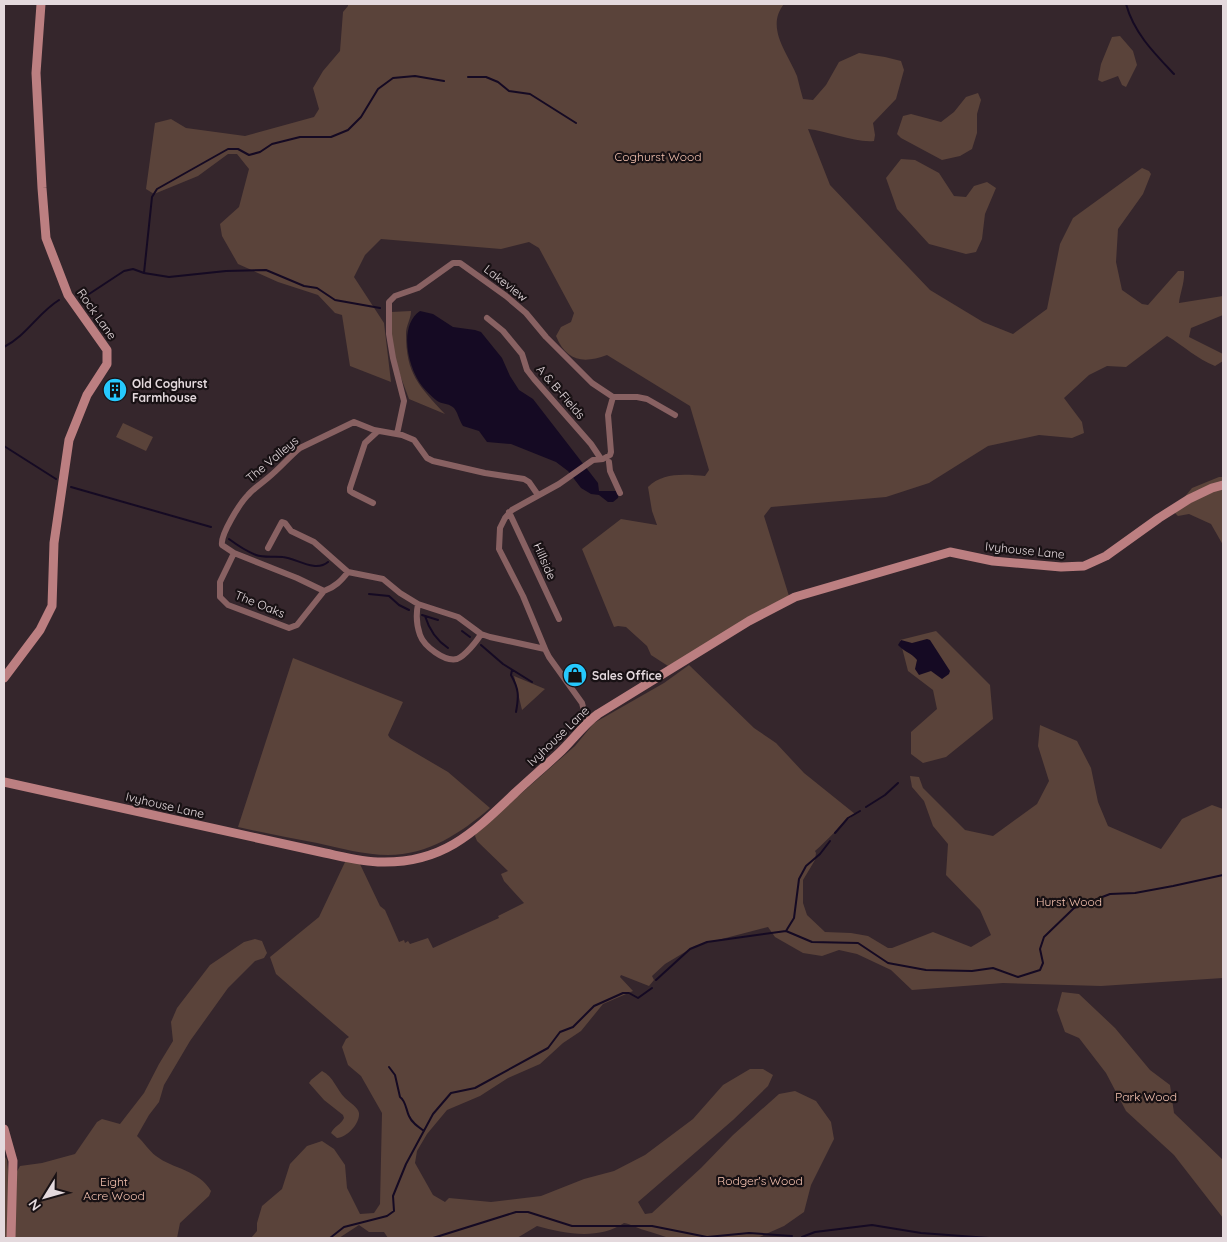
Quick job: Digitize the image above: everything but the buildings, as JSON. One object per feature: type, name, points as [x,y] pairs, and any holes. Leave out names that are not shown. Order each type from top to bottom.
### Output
[{"type":"street","name":"Rock Lane","points":[[4,678],[40,630],[52,606],[54,543],[69,440],[87,395],[107,364],[107,350],[68,295],[46,238],[36,74],[41,4]]},
{"type":"street","name":"Lakeview","points":[[397,434],[404,401],[389,334],[389,302],[395,296],[418,288],[453,263],[460,263],[506,296],[526,313],[546,338],[592,383],[613,397]]},
{"type":"street","name":"A & B-Fields","points":[[487,318],[503,332],[522,354],[527,370],[591,444],[601,459]]},
{"type":"street","points":[[587,722],[582,704],[545,650],[523,596],[499,549],[500,528],[510,512],[568,478],[596,458],[601,459],[610,455],[608,415],[613,397],[647,399],[675,415]]},
{"type":"street","name":"The Valleys","points":[[234,553],[222,545],[221,541],[225,531],[249,494],[300,448],[354,422],[378,431],[397,434],[414,440],[427,458],[433,461],[485,474],[524,479],[530,482],[538,495]]},
{"type":"street","points":[[373,503],[353,493],[350,488],[365,444],[378,431]]},
{"type":"street","points":[[609,462],[610,471],[620,493]]},
{"type":"street","name":"Ivyhouse Lane","points":[[4,782],[286,845],[365,860],[381,862],[398,861],[434,853],[468,836],[554,758],[587,722],[598,714],[749,621],[795,597],[950,552],[993,561],[1061,567],[1084,566],[1106,556],[1189,499],[1223,485]]},
{"type":"street","name":"Hillside","points":[[510,512],[559,619]]},
{"type":"street","points":[[268,548],[282,522],[285,523],[291,530],[314,542],[348,572],[383,578],[400,593],[418,604],[458,617],[480,634],[490,638],[545,650]]},
{"type":"street","points":[[234,553],[324,591],[331,589],[348,572]]},
{"type":"street","name":"The Oaks","points":[[234,553],[220,582],[220,597],[228,604],[255,616],[289,628],[298,625],[324,591]]},
{"type":"street","points":[[418,604],[416,617],[420,635],[430,649],[450,659],[460,658],[477,641],[480,634]]},
{"type":"street","points":[[582,704],[598,714]]},
{"type":"street","points":[[4,1129],[13,1161],[11,1238]]},
{"type":"green space","name":"Coghurst Wood","points":[[348,4],[784,4],[779,13],[777,31],[797,76],[803,99],[813,100],[826,85],[839,62],[859,53],[901,61],[904,70],[896,99],[873,123],[874,141],[858,140],[808,129],[830,185],[930,290],[983,322],[1013,334],[1047,309],[1060,244],[1073,218],[1142,168],[1151,174],[1143,194],[1118,229],[1116,262],[1122,290],[1142,304],[1148,305],[1178,271],[1184,271],[1179,303],[1223,296],[1223,315],[1191,328],[1189,337],[1223,354],[1223,361],[1215,366],[1208,363],[1167,336],[1126,367],[1107,366],[1089,375],[1064,398],[1082,422],[1084,433],[1072,438],[1039,435],[988,446],[929,483],[886,497],[771,507],[764,516],[789,596],[668,666],[651,655],[647,646],[626,627],[614,627],[582,549],[621,519],[657,525],[652,511],[648,487],[654,482],[667,476],[675,475],[705,476],[709,470],[690,406],[607,355],[583,360],[565,351],[556,336],[561,327],[571,322],[574,313],[539,248],[529,242],[501,249],[381,239],[365,255],[354,277],[384,323],[391,382],[350,366],[342,315],[335,313],[318,295],[278,282],[238,264],[222,236],[220,224],[239,207],[249,169],[237,154],[228,154],[198,176],[154,194],[146,189],[155,123],[171,119],[186,128],[245,136],[314,117],[319,109],[313,88],[323,71],[340,51],[343,12]]},
{"type":"green space","points":[[1120,36],[1133,51],[1137,65],[1126,87],[1122,85],[1118,76],[1102,82],[1098,80],[1101,64],[1112,37]]},
{"type":"green space","points":[[978,93],[981,100],[977,114],[977,133],[972,149],[960,156],[942,160],[897,134],[903,116],[911,114],[941,122],[954,112],[966,97]]},
{"type":"green space","points":[[901,159],[915,160],[939,173],[954,196],[966,197],[974,186],[987,182],[996,188],[985,214],[982,239],[976,252],[966,254],[929,244],[897,209],[886,178]]},
{"type":"green space","points":[[411,311],[406,334],[411,370],[421,387],[445,414],[409,399],[391,351],[391,312]]},
{"type":"green space","points":[[123,423],[153,437],[146,451],[116,437]]},
{"type":"green space","points":[[1223,477],[1223,545],[1211,524],[1189,514],[1178,516],[1173,511],[1192,488]]},
{"type":"green space","points":[[936,631],[990,685],[993,719],[946,757],[923,763],[911,754],[911,732],[937,709],[933,690],[908,671],[900,640]]},
{"type":"green space","points":[[293,658],[403,702],[388,735],[390,738],[448,772],[490,808],[456,834],[443,841],[430,847],[403,854],[379,855],[361,853],[238,827]]},
{"type":"green space","points":[[689,665],[754,728],[776,743],[804,773],[855,814],[815,851],[815,860],[803,880],[803,903],[807,915],[825,932],[868,936],[888,948],[933,932],[971,947],[991,935],[980,910],[946,875],[948,844],[933,826],[924,801],[912,787],[910,776],[919,777],[923,788],[965,830],[993,836],[1037,804],[1049,781],[1038,746],[1040,725],[1077,741],[1091,768],[1098,802],[1108,826],[1161,849],[1182,819],[1212,805],[1223,809],[1223,978],[1101,986],[1003,983],[912,990],[891,970],[857,954],[839,950],[822,956],[803,953],[775,937],[768,927],[695,946],[665,964],[652,976],[654,980],[649,986],[621,975],[620,977],[633,991],[603,1004],[581,1031],[563,1043],[540,1064],[508,1078],[480,1096],[447,1110],[427,1134],[417,1151],[415,1163],[433,1195],[445,1202],[449,1198],[491,1202],[541,1196],[584,1179],[614,1171],[645,1155],[693,1119],[723,1085],[750,1069],[763,1069],[773,1075],[768,1086],[733,1120],[638,1202],[645,1214],[652,1213],[701,1168],[733,1135],[779,1094],[795,1091],[816,1101],[831,1122],[834,1139],[811,1185],[804,1212],[784,1226],[757,1238],[669,1238],[624,1223],[604,1232],[593,1234],[570,1233],[537,1226],[517,1238],[388,1238],[384,1232],[369,1232],[359,1225],[339,1238],[251,1238],[257,1231],[257,1223],[262,1206],[282,1189],[290,1164],[307,1146],[322,1141],[334,1149],[345,1165],[347,1188],[360,1214],[374,1213],[380,1204],[382,1113],[361,1076],[348,1065],[342,1047],[349,1037],[276,974],[270,957],[319,917],[346,860],[359,862],[380,906],[385,910],[399,942],[404,940],[405,943],[408,941],[410,944],[428,938],[433,948],[499,918],[498,916],[524,903],[504,881],[501,874],[508,871],[477,841],[476,833],[575,746],[594,723],[664,683]]},
{"type":"green space","points":[[514,676],[545,689],[522,710]]},
{"type":"green space","name":"Eight Acre Wood","points":[[255,939],[262,941],[267,953],[264,958],[255,961],[228,988],[190,1041],[164,1085],[159,1102],[137,1136],[156,1156],[200,1178],[211,1191],[209,1196],[180,1223],[177,1238],[12,1238],[15,1175],[20,1166],[42,1163],[75,1154],[97,1122],[102,1119],[120,1124],[144,1093],[173,1041],[171,1022],[177,1008],[210,965],[244,942]]},
{"type":"green space","name":"Park Wood","points":[[1062,992],[1079,994],[1115,1028],[1150,1070],[1170,1085],[1174,1113],[1223,1160],[1223,1218],[1174,1155],[1126,1111],[1106,1073],[1079,1038],[1065,1032],[1057,1010]]},
{"type":"green space","points":[[322,1071],[329,1076],[342,1095],[359,1113],[355,1125],[349,1133],[341,1137],[337,1138],[331,1133],[343,1120],[343,1115],[324,1100],[309,1083]]},
{"type":"green space","points":[[4,1138],[9,1179],[7,1238],[4,1238]]},
{"type":"shaded area","points":[[420,311],[433,314],[453,327],[481,332],[502,358],[519,390],[533,399],[598,483],[599,491],[616,491],[619,493],[618,498],[613,502],[608,502],[599,495],[591,494],[581,488],[568,471],[556,462],[511,444],[487,442],[479,431],[463,426],[454,408],[439,402],[430,395],[417,378],[409,358],[407,337],[409,327],[413,318]]},
{"type":"shaded area","points":[[901,640],[912,643],[930,640],[950,671],[942,679],[931,671],[919,675],[915,669],[917,660],[898,645]]},
{"type":"waterway","points":[[1126,4],[1139,33],[1174,74]]},
{"type":"waterway","points":[[144,273],[152,197],[157,189],[228,149],[238,149],[249,155],[260,152],[272,144],[300,137],[331,137],[348,130],[361,117],[378,89],[393,78],[415,76],[444,81]]},
{"type":"waterway","points":[[468,77],[486,77],[498,82],[509,91],[530,94],[576,123]]},
{"type":"waterway","points":[[83,298],[124,271],[133,269],[144,273],[169,277],[226,271],[266,270],[304,286],[317,288],[335,300],[380,308]]},
{"type":"waterway","points":[[4,347],[19,337],[59,300]]},
{"type":"waterway","points":[[4,446],[56,479]]},
{"type":"waterway","points":[[71,487],[211,527]]},
{"type":"waterway","points":[[229,539],[245,550],[259,556],[283,557],[311,566],[323,565],[328,562]]},
{"type":"waterway","points":[[369,594],[389,596],[399,605],[409,610]]},
{"type":"waterway","points":[[422,615],[438,620]]},
{"type":"waterway","points":[[425,616],[434,634],[448,648]]},
{"type":"waterway","points":[[462,631],[470,637]]},
{"type":"waterway","points":[[481,645],[503,664],[532,682]]},
{"type":"waterway","points":[[512,670],[511,675],[518,693],[516,712]]},
{"type":"waterway","points":[[866,807],[885,795],[898,783]]},
{"type":"waterway","points":[[835,833],[848,818],[860,811]]},
{"type":"waterway","points":[[786,931],[794,918],[799,879],[806,866],[820,854],[830,841]]},
{"type":"waterway","points":[[656,980],[690,949],[707,942],[786,931],[812,942],[858,943],[888,963],[926,970],[972,971],[993,968],[1018,977],[1040,970],[1043,963],[1040,949],[1044,937],[1074,908],[1110,894],[1135,893],[1223,875]]},
{"type":"waterway","points":[[330,1238],[344,1227],[387,1216],[394,1211],[393,1196],[406,1164],[433,1114],[451,1093],[475,1088],[548,1048],[560,1032],[573,1027],[594,1006],[623,993],[629,993],[638,998],[652,988]]},
{"type":"waterway","points":[[389,1067],[395,1075],[400,1097],[405,1103],[410,1118],[415,1125],[424,1131]]},
{"type":"waterway","points":[[433,1238],[516,1212],[528,1212],[572,1226],[652,1226],[707,1237],[749,1233],[792,1236]]},
{"type":"waterway","points":[[802,1237],[815,1232],[872,1225],[921,1233],[989,1238]]},
{"type":"place","name":"Old Coghurst Farmhouse","points":[[115,390]]},
{"type":"place","name":"Sales Office","points":[[575,675]]},
{"type":"park label","name":"Hurst Wood","points":[[1069,901]]},
{"type":"park label","name":"Rodger's Wood","points":[[760,1180]]}]
